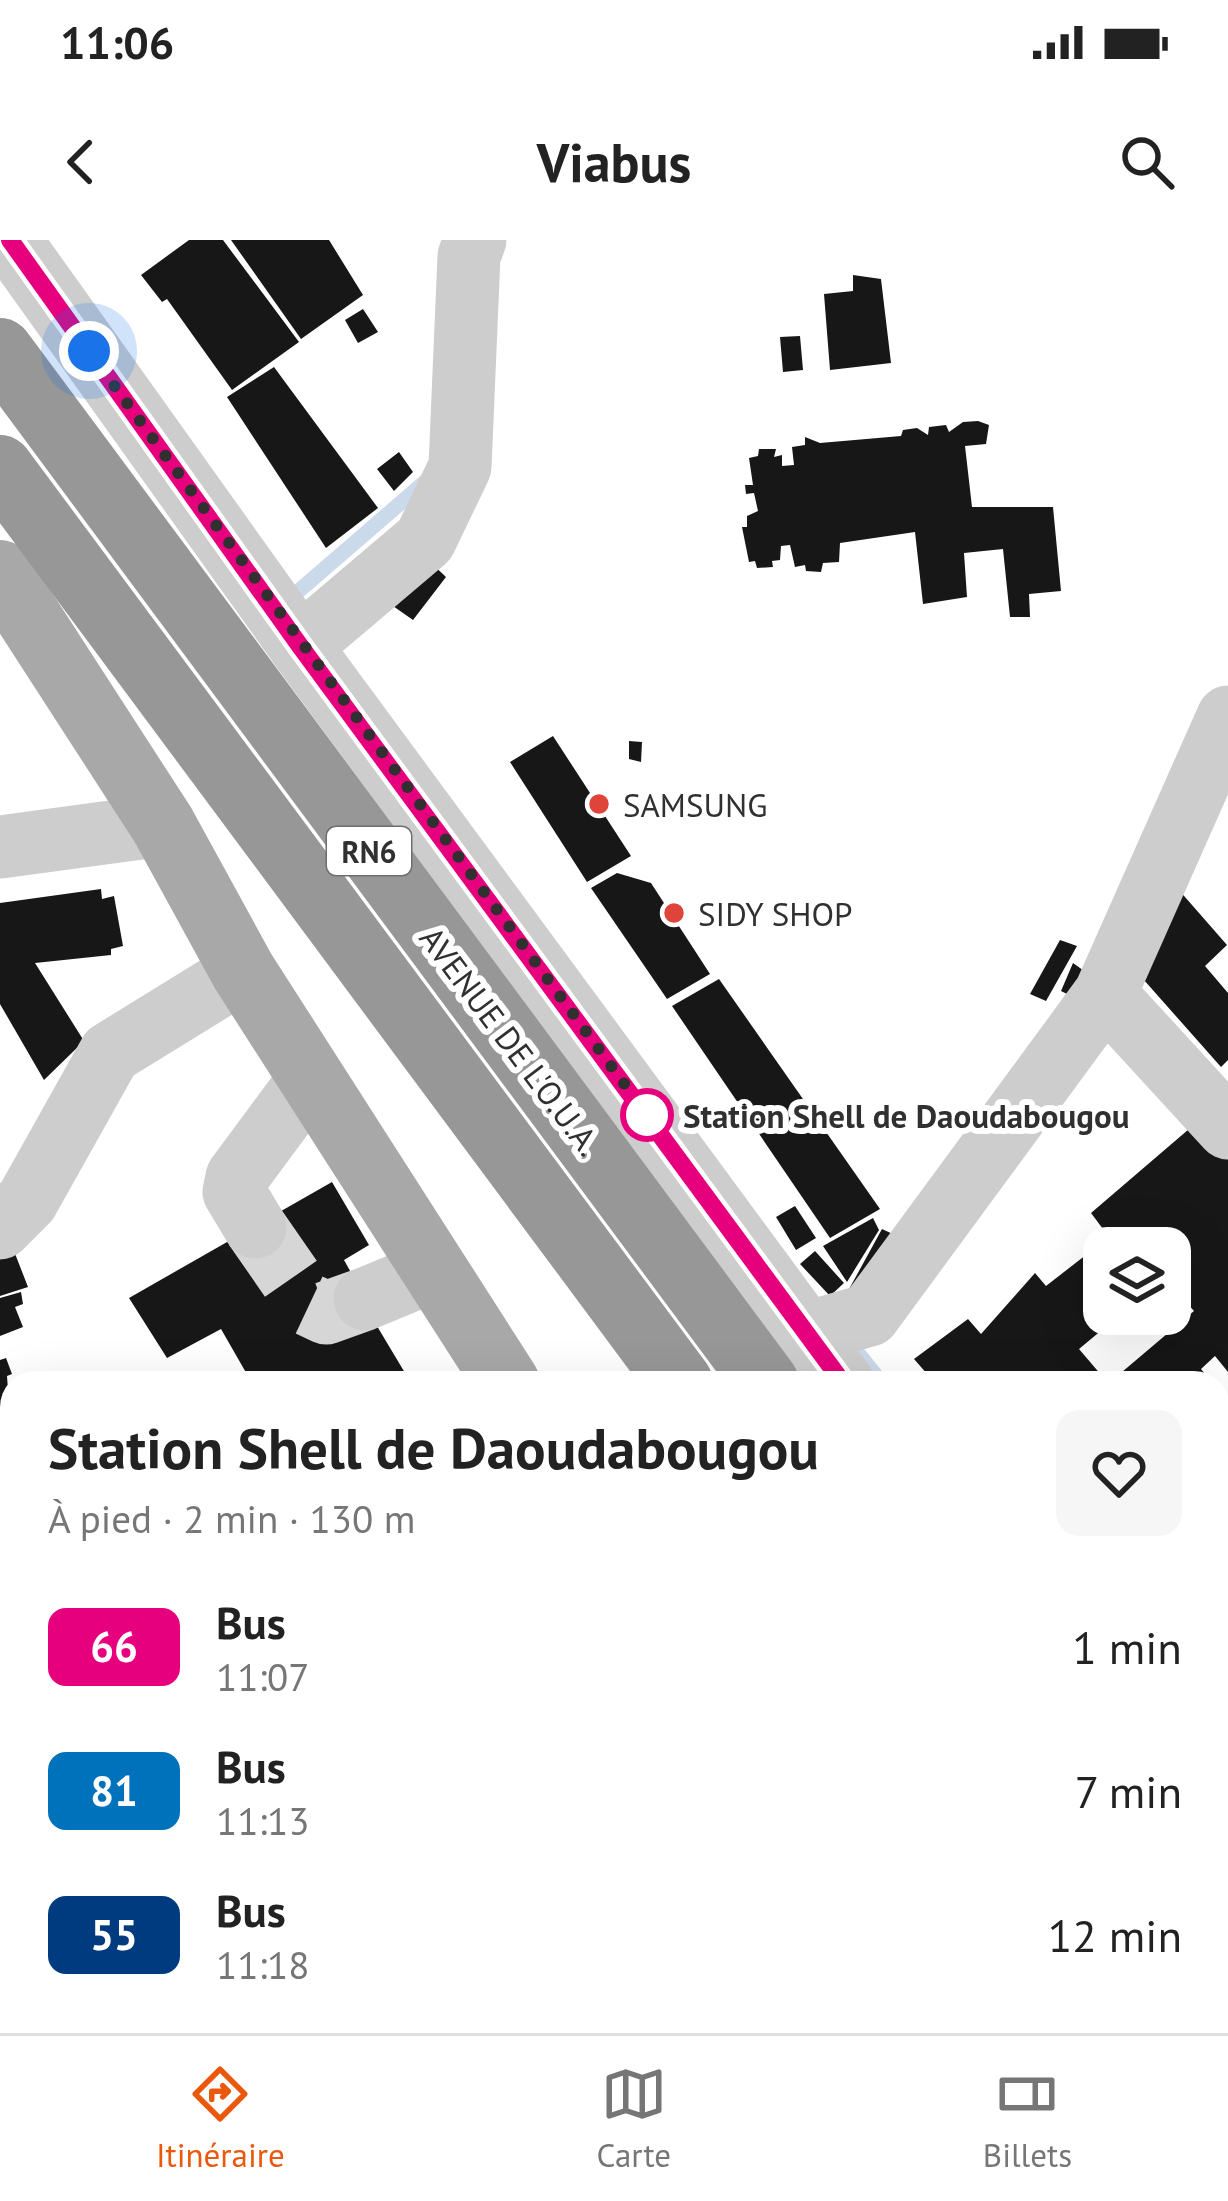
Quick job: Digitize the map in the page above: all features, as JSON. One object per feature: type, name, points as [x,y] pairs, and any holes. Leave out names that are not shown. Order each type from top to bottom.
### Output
[{"type":"highway","name":"AVENUE DE L'O.U.A.","points":[[0,351],[757,1371]]},
{"type":"highway","name":"RN6","points":[[0,468],[671,1371]]},
{"type":"main road","points":[[0,573],[163,825],[243,971],[499,1371]]},
{"type":"street","name":"AVENUE DE L'O.U.A.","points":[[10,240],[300,646],[834,1371]]},
{"type":"street","points":[[300,646],[425,540],[460,467],[464,245]]},
{"type":"street","points":[[807,1333],[869,1315],[1105,994],[1228,717]]},
{"type":"street","points":[[0,847],[163,825]]},
{"type":"street","points":[[0,1228],[27,1201],[110,1053],[243,971]]},
{"type":"street","points":[[1105,994],[1228,1128]]},
{"type":"street","points":[[255,1227],[234,1192],[237,1178],[311,1077]]},
{"type":"street","points":[[365,1299],[435,1270]]},
{"type":"building","points":[[189,240],[223,240],[299,342],[232,390],[167,299],[162,302],[141,275]]},
{"type":"building","points":[[231,240],[329,240],[363,295],[301,339]]},
{"type":"building","points":[[853,275],[881,279],[891,363],[830,370],[824,294],[853,291]]},
{"type":"building","points":[[363,309],[378,332],[358,343],[345,320]]},
{"type":"building","points":[[800,336],[803,370],[783,372],[780,337]]},
{"type":"building","points":[[274,367],[378,508],[326,548],[227,397]]},
{"type":"building","points":[[963,422],[989,425],[986,444],[965,446],[972,507],[1053,507],[1061,591],[1029,594],[1030,617],[1010,617],[1003,549],[964,553],[967,597],[923,604],[915,532],[840,543],[839,562],[823,563],[821,572],[806,571],[805,565],[795,567],[790,545],[781,546],[780,560],[772,561],[773,567],[757,568],[755,561],[749,562],[742,527],[747,527],[747,516],[758,511],[754,493],[746,494],[745,485],[753,485],[749,458],[758,456],[759,449],[776,449],[774,457],[782,455],[782,466],[794,465],[792,447],[805,445],[805,437],[820,443],[901,436],[903,430],[917,428],[928,435],[929,427],[946,425],[949,432]]},
{"type":"building","points":[[399,452],[413,472],[394,491],[377,469]]},
{"type":"building","points":[[428,560],[446,577],[413,620],[393,606]]},
{"type":"building","points":[[553,736],[631,856],[587,882],[510,762]]},
{"type":"building","points":[[629,741],[642,742],[641,762],[629,759]]},
{"type":"building","points":[[617,873],[651,883],[710,974],[667,999],[591,888]]},
{"type":"building","points":[[101,889],[102,899],[114,896],[123,946],[111,949],[111,955],[35,963],[84,1041],[44,1080],[0,1004],[0,903]]},
{"type":"building","points":[[1178,889],[1227,945],[1205,966],[1228,993],[1228,1060],[1221,1067],[1128,962]]},
{"type":"building","points":[[1060,940],[1077,946],[1046,1001],[1030,994]]},
{"type":"building","points":[[1073,963],[1087,973],[1073,997],[1061,991]]},
{"type":"building","points":[[719,979],[880,1209],[830,1238],[672,1006]]},
{"type":"building","points":[[1203,1117],[1228,1146],[1228,1371],[1215,1356],[1203,1371],[1123,1371],[1166,1335],[1191,1335],[1191,1227],[1102,1227],[1091,1213]]},
{"type":"building","points":[[332,1182],[369,1245],[344,1260],[373,1312],[332,1335],[371,1316],[404,1371],[245,1371],[221,1329],[167,1358],[129,1298]]},
{"type":"building","points":[[795,1206],[816,1238],[796,1250],[776,1217]]},
{"type":"building","points":[[873,1218],[879,1230],[847,1282],[823,1246]]},
{"type":"building","points":[[882,1229],[897,1236],[848,1291]]},
{"type":"building","points":[[14,1251],[28,1287],[0,1296],[0,1257]]},
{"type":"building","points":[[815,1251],[844,1283],[830,1296],[800,1264]]},
{"type":"building","points":[[1083,1257],[1083,1335],[1096,1335],[1079,1349],[1098,1371],[924,1371],[914,1359],[968,1319],[981,1334],[1035,1273],[1046,1286]]},
{"type":"building","points":[[21,1292],[23,1304],[15,1307],[23,1327],[0,1336],[0,1298]]},
{"type":"building","points":[[6,1358],[11,1371],[0,1371],[0,1360]]},
{"type":"waterway","points":[[294,595],[426,481]]},
{"type":"waterway","points":[[857,1352],[872,1371]]},
{"type":"tunnel","points":[[255,1227],[309,1305],[326,1313],[365,1299]]},
{"type":"bus line","name":"66","points":[[10,240],[300,646],[834,1371]]},
{"type":"place","name":"SAMSUNG","points":[[599,804]]},
{"type":"place","name":"SIDY SHOP","points":[[674,913]]},
{"type":"place","name":"Station Shell de Daoudabougou","points":[[647,1115]]},
{"type":"route","points":[[89,351],[300,646],[647,1115]]}]
